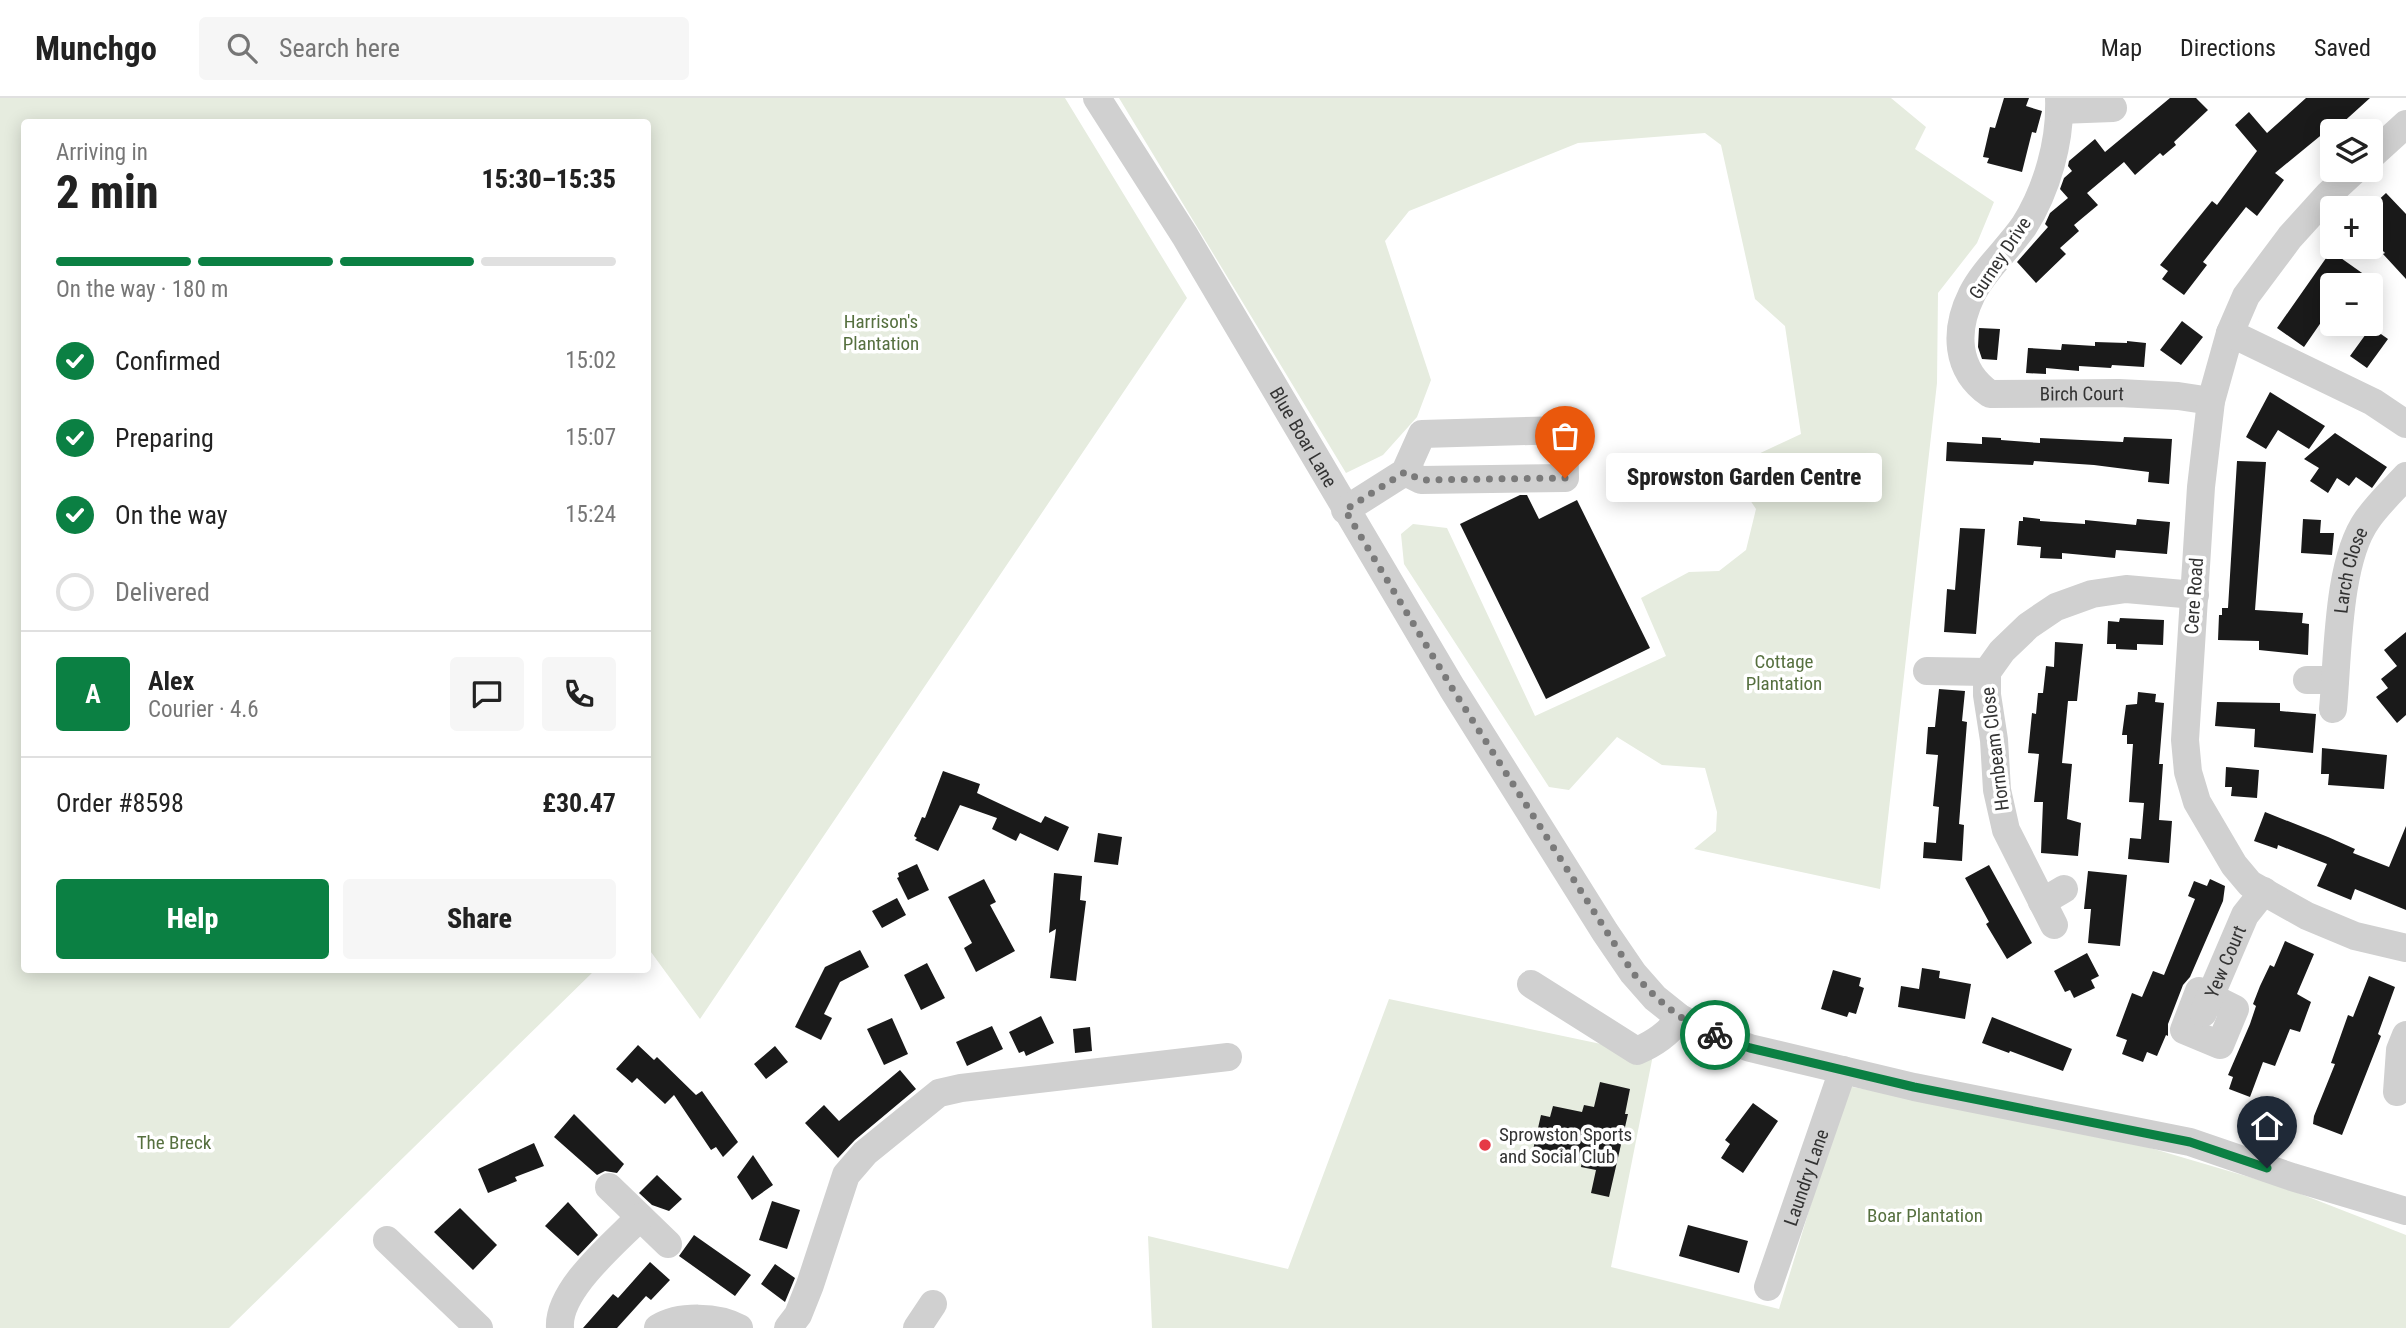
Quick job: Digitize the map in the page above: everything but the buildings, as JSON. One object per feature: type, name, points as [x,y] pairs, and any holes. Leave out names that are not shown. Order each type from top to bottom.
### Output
[{"type":"street","name":"Blue Boar Lane","points":[[1097,98],[1190,245],[1452,688],[1605,932],[1633,973],[1655,998],[1680,1018],[1707,1032],[1750,1048],[1914,1087],[2190,1142],[2292,1177],[2406,1211]]},
{"type":"street","name":"Gurney Drive","points":[[1966,366],[1961,347],[1963,321],[1972,293],[2024,226],[2038,199],[2055,141],[2059,104],[2113,108]]},
{"type":"street","points":[[2383,147],[2403,133]]},
{"type":"street","name":"Cere Road","points":[[2342,182],[2290,237],[2246,296],[2230,333],[2211,401],[2201,487],[2185,740],[2188,772],[2197,802],[2234,865],[2250,884],[2307,916],[2355,936],[2406,948]]},
{"type":"street","points":[[2230,333],[2373,402],[2406,424]]},
{"type":"street","name":"Birch Court","points":[[1966,366],[1976,384],[1990,394],[2119,393],[2178,396],[2211,401]]},
{"type":"street","points":[[1345,510],[1405,472],[1422,434],[1564,430],[1565,478],[1421,480],[1405,472]]},
{"type":"street","name":"Larch Close","points":[[2333,709],[2343,597],[2352,553],[2366,521],[2406,476]]},
{"type":"street","name":"Hornbeam Close","points":[[2053,905],[2006,830],[1997,790],[1987,672],[2002,651],[2028,626],[2056,607],[2092,594],[2126,589],[2194,595]]},
{"type":"street","name":"Hornbeam Close","points":[[1927,671],[1987,672]]},
{"type":"street","points":[[2307,680],[2335,680]]},
{"type":"street","name":"Yew Court","points":[[2195,1035],[2245,915],[2264,891]]},
{"type":"street","points":[[1531,984],[1637,1051],[1654,1043],[1680,1018]]},
{"type":"street","points":[[2397,1092],[2400,1050],[2406,1035]]},
{"type":"street","points":[[788,1328],[798,1315],[810,1285],[846,1175],[865,1153],[939,1093],[961,1088],[1228,1057]]},
{"type":"street","name":"Laundry Lane","points":[[1768,1287],[1843,1070]]},
{"type":"street","points":[[609,1188],[668,1244]]},
{"type":"street","points":[[560,1328],[562,1311],[572,1289],[640,1217]]},
{"type":"street","points":[[387,1240],[479,1328]]},
{"type":"street","points":[[917,1328],[933,1304]]},
{"type":"street","points":[[658,1328],[699,1318],[729,1322],[739,1328]]},
{"type":"green space","name":"Harrison's Plantation","points":[[0,98],[1065,98],[1187,298],[700,1019],[651,952],[651,119],[21,119],[21,973],[592,973],[229,1328],[0,1328]]},
{"type":"green space","name":"Cottage Plantation","points":[[1119,98],[1891,98],[1926,127],[1915,149],[1994,202],[1977,243],[1938,293],[1937,383],[1880,889],[1694,849],[1716,831],[1717,812],[1705,768],[1662,765],[1617,737],[1569,790],[1549,787],[1404,564],[1401,534],[1413,524],[1447,528],[1535,716],[1666,656],[1641,598],[1689,572],[1719,571],[1746,550],[1756,509],[1738,482],[1735,465],[1801,434],[1785,326],[1755,299],[1721,145],[1705,133],[1578,143],[1409,211],[1385,241],[1431,380],[1417,417],[1383,455],[1346,473]]},
{"type":"green space","name":"Boar Plantation","points":[[1389,999],[1653,1055],[1611,1267],[1779,1309],[1847,1086],[2086,1129],[2283,1187],[2406,1235],[2406,1328],[1152,1328],[1148,1236],[1288,1269]]},
{"type":"way so far","points":[[1565,478],[1421,480],[1405,472],[1345,510],[1452,688],[1633,973],[1655,998],[1680,1018],[1715,1035]]},
{"type":"place","name":"Sprowston Garden Centre","points":[[1565,478]]},
{"type":"place","name":"Sprowston Sports and Social Club","points":[[1485,1145]]},
{"type":"route","points":[[1715,1035],[1750,1048],[1914,1087],[2190,1142],[2267,1168]]},
{"type":"park label","name":"The Breck","points":[[174,1142]]}]
